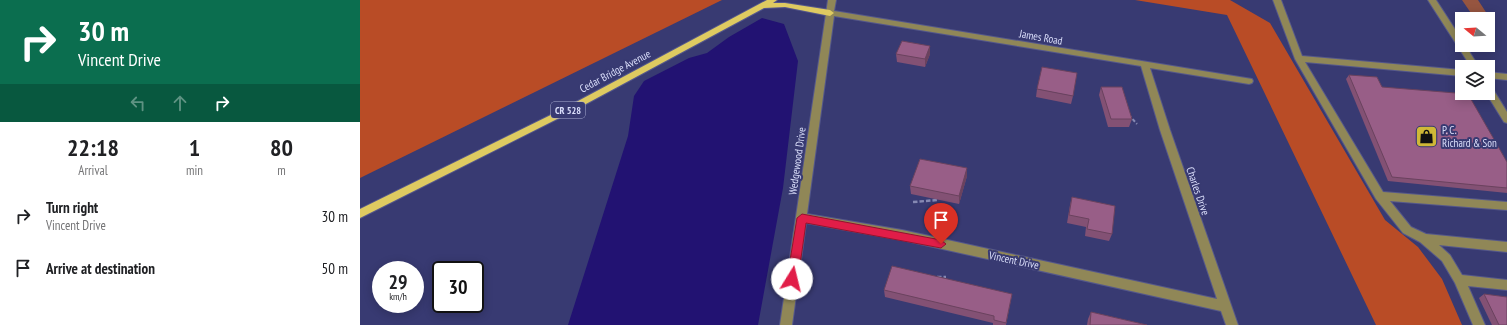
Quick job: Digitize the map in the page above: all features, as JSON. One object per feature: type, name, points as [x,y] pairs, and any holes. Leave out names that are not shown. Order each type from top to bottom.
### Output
[{"type":"main road","name":"Cedar Bridge Avenue","points":[[360,214],[568,110],[773,0]]},
{"type":"main road","points":[[761,6],[785,5],[830,13]]},
{"type":"street","name":"Wedgewood Drive","points":[[786,325],[832,0]]},
{"type":"street","points":[[1277,0],[1299,59],[1380,196],[1407,230],[1424,239],[1446,258],[1459,280],[1479,325]]},
{"type":"street","points":[[1432,0],[1471,60]]},
{"type":"street","name":"James Road","points":[[830,13],[1249,81]]},
{"type":"street","points":[[1299,59],[1455,72]]},
{"type":"street","name":"Charles Drive","points":[[1145,65],[1232,325]]},
{"type":"street","points":[[1495,76],[1507,77]]},
{"type":"street","points":[[1495,100],[1507,120]]},
{"type":"street","points":[[1380,196],[1507,206]]},
{"type":"street","name":"Vincent Drive","points":[[802,218],[902,236],[1225,306]]},
{"type":"street","points":[[1424,239],[1507,247]]},
{"type":"street","points":[[1459,280],[1507,285]]},
{"type":"path","points":[[1126,111],[1136,124]]},
{"type":"path","points":[[913,202],[938,200]]},
{"type":"path","points":[[933,278],[946,277]]},
{"type":"shaded area","points":[[360,0],[722,0],[360,178]]},
{"type":"shaded area","points":[[1135,0],[1230,0],[1270,23],[1385,220],[1418,247],[1442,279],[1462,325],[1376,325],[1227,15]]},
{"type":"shaded area","points":[[1462,0],[1478,0],[1486,12],[1470,12]]},
{"type":"shaded area","points":[[762,18],[784,24],[798,61],[783,188],[758,325],[568,325],[628,136],[634,96],[644,81],[689,58],[707,53],[729,37]]},
{"type":"building","points":[[902,41],[930,46],[925,59],[896,54]]},
{"type":"building","points":[[1042,67],[1077,73],[1073,96],[1037,89]]},
{"type":"building","name":"P. C. Richard & Son","points":[[1349,75],[1377,77],[1382,87],[1455,93],[1455,100],[1471,100],[1507,162],[1507,188],[1392,177]]},
{"type":"building","points":[[1101,87],[1122,87],[1132,119],[1111,119]]},
{"type":"building","points":[[920,159],[967,168],[959,196],[910,186]]},
{"type":"building","points":[[1072,197],[1115,206],[1112,234],[1087,229],[1089,219],[1069,215]]},
{"type":"building","points":[[892,266],[1012,294],[1006,323],[994,320],[994,316],[884,290]]},
{"type":"building","points":[[1484,294],[1507,297],[1507,325],[1499,325]]},
{"type":"building","points":[[1091,312],[1147,325],[1090,325]]},
{"type":"place","name":"P. C. Richard & Son","points":[[1427,136]]},
{"type":"route","points":[[792,279],[802,218],[941,244]]}]
